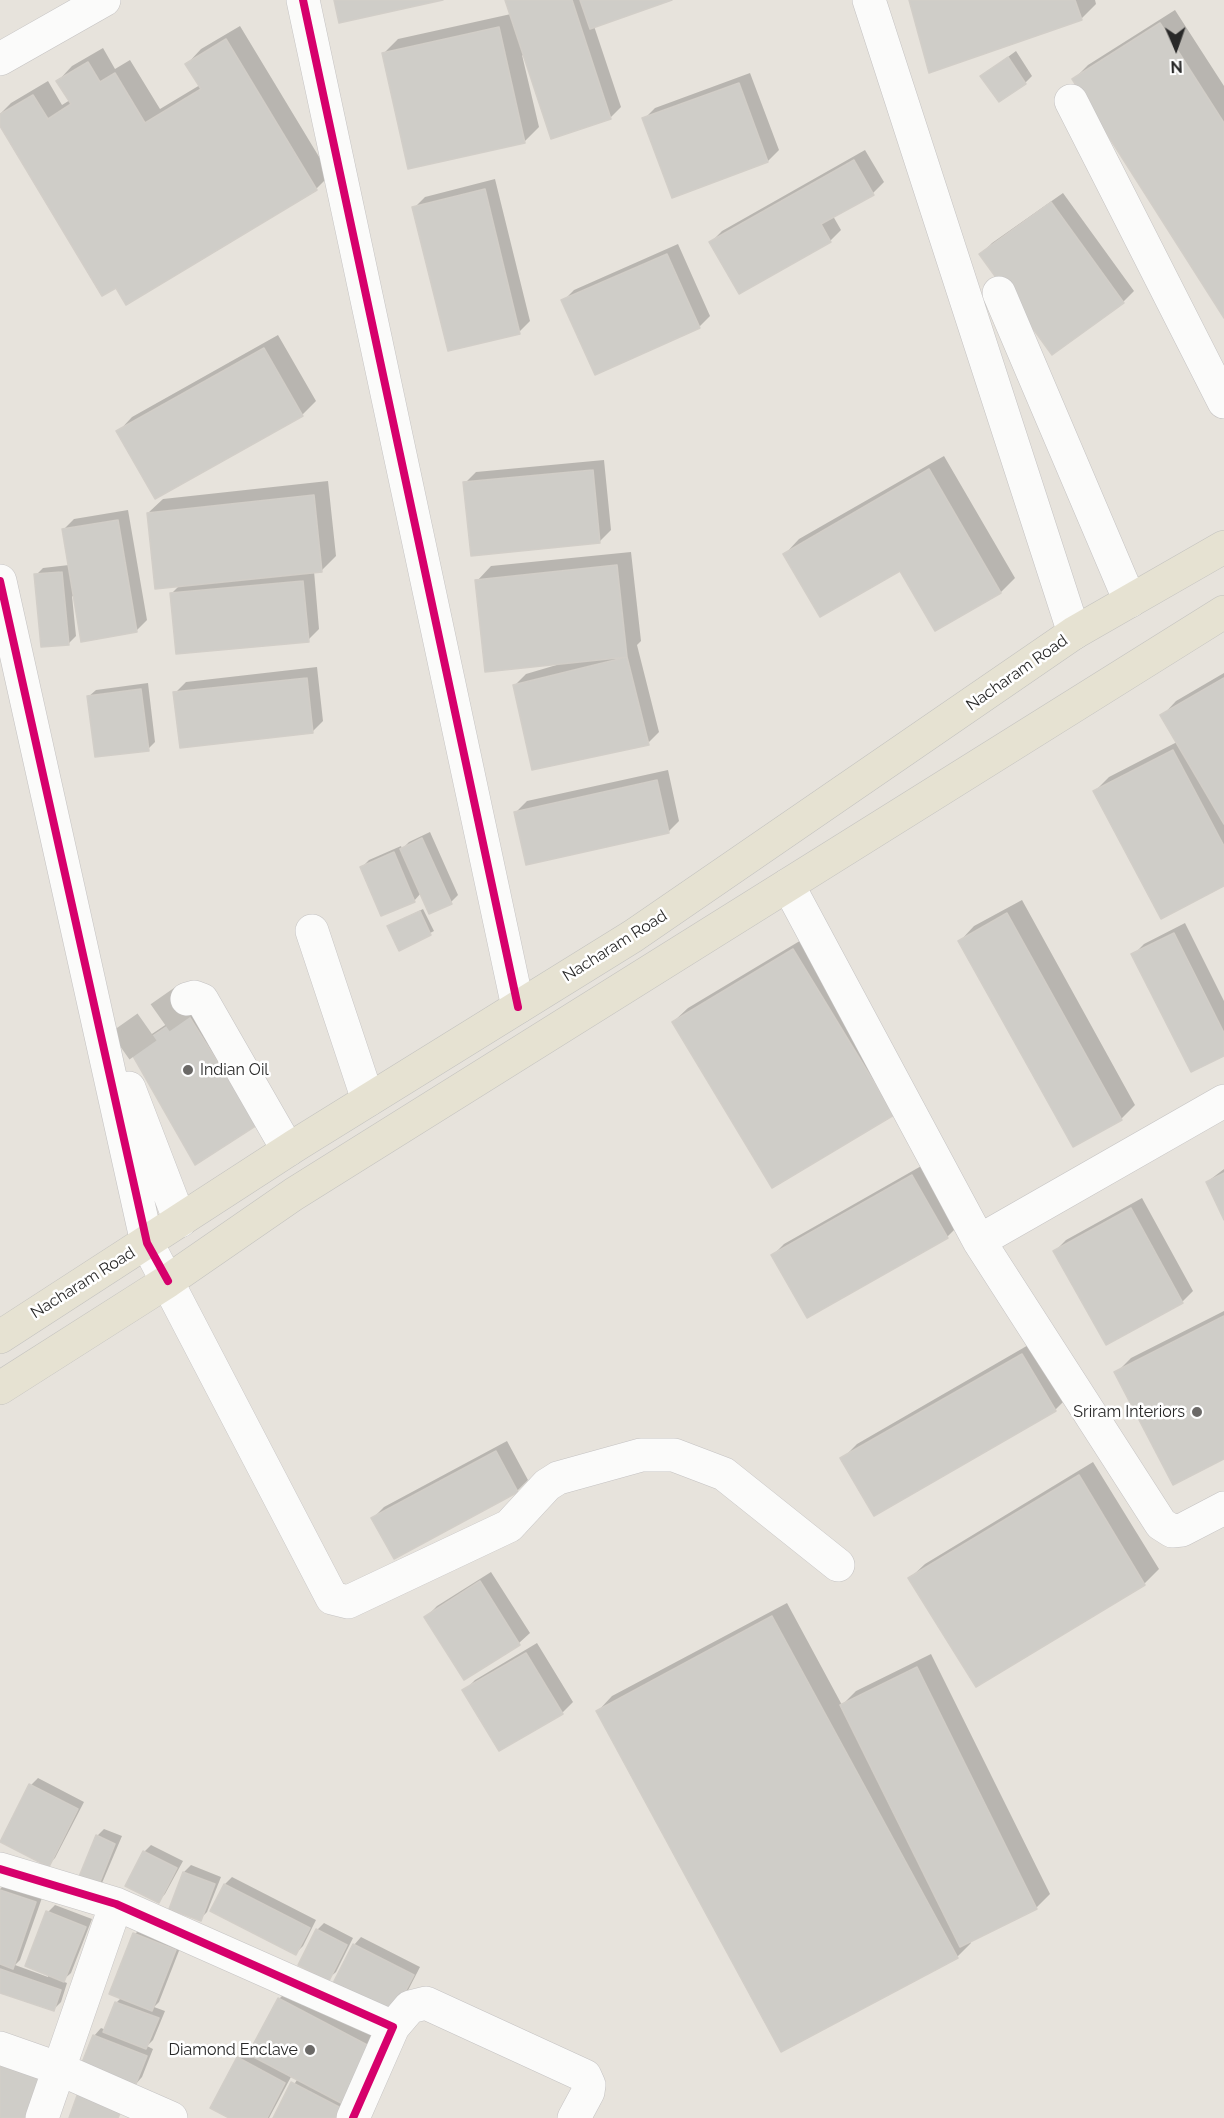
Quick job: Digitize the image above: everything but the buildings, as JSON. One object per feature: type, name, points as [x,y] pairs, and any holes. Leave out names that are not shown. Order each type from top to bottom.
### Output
[{"type":"main road","name":"Nacharam Road","points":[[0,1337],[288,1150],[633,936],[759,852],[1074,633],[1224,547]]},
{"type":"main road","points":[[0,1388],[168,1281],[294,1194],[1224,612]]},
{"type":"street","points":[[0,59],[104,0]]},
{"type":"street","points":[[303,0],[518,1007]]},
{"type":"street","points":[[869,0],[1074,633]]},
{"type":"street","points":[[1071,101],[1224,402]]},
{"type":"street","points":[[999,293],[1130,601]]},
{"type":"street","points":[[1019,463],[1064,444]]},
{"type":"street","points":[[0,581],[147,1243],[332,1598],[339,1602],[348,1602],[509,1526],[547,1485],[558,1478],[641,1455],[674,1455],[724,1474],[838,1565]]},
{"type":"street","points":[[788,885],[979,1241],[1161,1524],[1172,1531],[1182,1530],[1224,1508]]},
{"type":"street","points":[[312,931],[369,1100]]},
{"type":"street","points":[[187,999],[194,997],[202,1000],[288,1150]]},
{"type":"street","points":[[120,1046],[117,1055],[180,1221]]},
{"type":"street","points":[[979,1241],[1224,1101]]},
{"type":"street","points":[[0,1869],[116,1904],[393,2027]]},
{"type":"street","points":[[42,2118],[57,2068],[116,1904]]},
{"type":"street","points":[[353,2118],[393,2027],[410,2007],[426,2003],[585,2076],[589,2085],[588,2092],[574,2118]]},
{"type":"street","points":[[0,2048],[57,2068],[171,2118]]},
{"type":"tunnel","points":[[120,1046],[187,999]]},
{"type":"cycle path","points":[[303,0],[518,1007]]},
{"type":"cycle path","points":[[0,581],[147,1243],[168,1281]]},
{"type":"cycle path","points":[[0,1869],[116,1904],[393,2027],[353,2118]]},
{"type":"place","name":"Indian Oil","points":[[188,1070]]},
{"type":"place","name":"Sriram Interiors","points":[[1197,1412]]},
{"type":"place","name":"Diamond Enclave","points":[[310,2050]]}]
